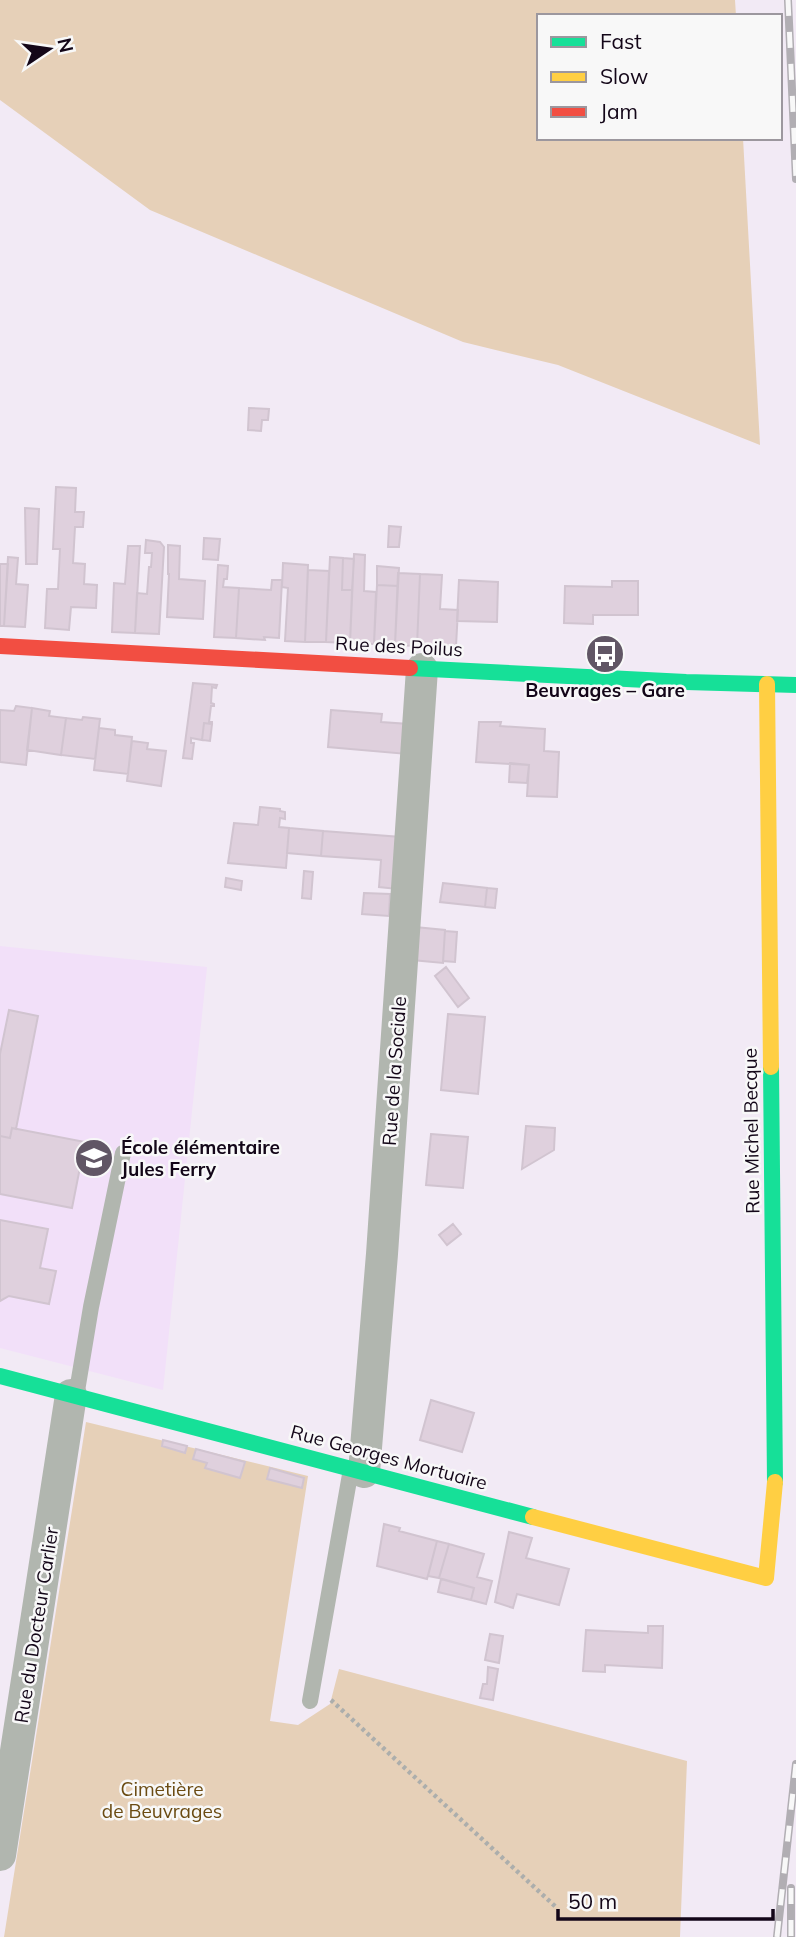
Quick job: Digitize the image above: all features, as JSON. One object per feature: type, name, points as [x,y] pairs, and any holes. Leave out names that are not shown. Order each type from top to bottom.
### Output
[{"type":"street","name":"Rue des Poilus","points":[[0,646],[686,682],[796,685]]},
{"type":"street","name":"Rue de la Sociale","points":[[358,1470],[382,1254],[422,669]]},
{"type":"street","name":"Rue Michel Becque","points":[[766,1578],[776,1464],[767,684]]},
{"type":"street","name":"Rue Georges Mortuaire","points":[[0,1376],[766,1578]]},
{"type":"street","name":"Rue du Docteur Carlier","points":[[0,1855],[5,1788],[73,1396]]},
{"type":"lane","points":[[73,1396],[122,1153]]},
{"type":"lane","points":[[310,1701],[358,1470]]},
{"type":"path","points":[[313,1683],[557,1908]]},
{"type":"shaded area","name":"École élémentaire Jules Ferry","points":[[0,946],[207,967],[163,1390],[0,1348]]},
{"type":"green space","points":[[0,0],[735,0],[736,14],[537,14],[537,140],[743,140],[760,445],[558,365],[463,342],[150,210],[0,100]]},
{"type":"green space","name":"Cimetière de Beuvrages","points":[[86,1422],[308,1476],[270,1721],[298,1725],[330,1704],[339,1669],[687,1761],[680,1937],[4,1937]]},
{"type":"building","points":[[249,408],[269,409],[268,420],[262,420],[261,431],[248,430]]},
{"type":"building","points":[[56,487],[76,488],[75,512],[84,512],[83,527],[75,527],[73,563],[85,564],[84,584],[97,585],[96,608],[71,607],[69,630],[45,628],[47,589],[58,589],[60,549],[53,549]]},
{"type":"building","points":[[25,508],[39,509],[37,564],[26,564]]},
{"type":"building","points":[[389,526],[401,527],[399,547],[388,547]]},
{"type":"building","points":[[204,538],[220,539],[218,560],[203,559]]},
{"type":"building","points":[[146,540],[160,542],[164,547],[159,634],[135,633],[137,593],[147,594],[151,567],[152,553],[145,553]]},
{"type":"building","points":[[168,545],[180,546],[179,579],[205,581],[203,619],[167,617]]},
{"type":"building","points":[[128,546],[140,546],[135,633],[112,632],[114,583],[125,584]]},
{"type":"building","points":[[354,554],[365,555],[364,591],[376,592],[374,644],[350,643]]},
{"type":"building","points":[[8,557],[18,558],[16,584],[28,585],[25,627],[4,626]]},
{"type":"building","points":[[330,557],[343,558],[342,590],[352,590],[350,643],[326,642]]},
{"type":"building","points":[[343,558],[354,559],[352,590],[342,590]]},
{"type":"building","points":[[283,563],[308,565],[305,642],[285,641],[288,588],[282,587]]},
{"type":"building","points":[[0,564],[8,564],[4,626],[0,626]]},
{"type":"building","points":[[218,565],[228,566],[223,587],[239,588],[236,638],[214,637]]},
{"type":"building","points":[[377,566],[399,568],[398,586],[377,585]]},
{"type":"building","points":[[308,570],[329,571],[326,642],[305,642]]},
{"type":"building","points":[[398,573],[420,574],[417,646],[395,645]]},
{"type":"building","points":[[420,574],[442,575],[440,609],[458,610],[456,646],[417,646]]},
{"type":"building","points":[[272,580],[282,580],[279,638],[236,638],[239,588],[271,590]]},
{"type":"building","points":[[459,580],[498,582],[497,622],[457,621]]},
{"type":"building","points":[[612,581],[638,581],[638,615],[593,615],[593,624],[564,623],[565,586],[612,587]]},
{"type":"building","points":[[377,585],[398,586],[395,645],[374,644]]},
{"type":"building","points":[[193,683],[217,685],[216,688],[212,687],[211,703],[214,706],[211,706],[209,722],[212,724],[204,723],[202,740],[191,738],[191,743],[194,743],[192,759],[183,758]]},
{"type":"building","points":[[16,706],[32,708],[26,765],[0,762],[0,710],[14,711]]},
{"type":"building","points":[[32,708],[50,711],[49,716],[66,718],[61,755],[27,750]]},
{"type":"building","points":[[331,710],[382,714],[381,722],[409,724],[407,754],[328,747]]},
{"type":"building","points":[[83,717],[100,719],[95,759],[61,755],[66,718],[82,720]]},
{"type":"building","points":[[479,722],[501,722],[500,726],[545,729],[544,751],[559,752],[557,797],[527,796],[529,765],[476,762]]},
{"type":"building","points":[[204,723],[212,724],[210,741],[202,740]]},
{"type":"building","points":[[99,728],[115,730],[115,735],[132,737],[128,774],[94,770]]},
{"type":"building","points":[[132,741],[148,743],[147,749],[166,751],[161,786],[127,781]]},
{"type":"building","points":[[510,763],[529,765],[527,783],[509,782]]},
{"type":"building","points":[[260,807],[285,812],[285,819],[280,818],[279,827],[289,828],[286,868],[228,863],[234,823],[258,825]]},
{"type":"building","points":[[289,828],[323,831],[321,856],[287,853]]},
{"type":"building","points":[[323,831],[401,837],[397,889],[379,887],[381,860],[321,856]]},
{"type":"building","points":[[304,871],[313,872],[311,899],[302,898]]},
{"type":"building","points":[[226,878],[242,881],[241,890],[225,887]]},
{"type":"building","points":[[443,883],[487,888],[485,907],[440,902]]},
{"type":"building","points":[[487,888],[497,889],[495,908],[485,907]]},
{"type":"building","points":[[364,893],[390,894],[389,916],[362,914]]},
{"type":"building","points":[[415,927],[445,930],[443,963],[412,960]]},
{"type":"building","points":[[445,931],[457,932],[455,962],[443,961]]},
{"type":"building","points":[[446,967],[469,998],[458,1007],[435,976]]},
{"type":"building","points":[[9,1010],[38,1016],[16,1129],[12,1128],[10,1138],[0,1136],[0,1054]]},
{"type":"building","points":[[448,1014],[485,1017],[478,1094],[441,1090]]},
{"type":"building","points":[[526,1126],[555,1128],[554,1150],[522,1169]]},
{"type":"building","points":[[12,1128],[85,1142],[72,1208],[0,1194],[0,1136],[10,1138]]},
{"type":"building","points":[[431,1134],[468,1137],[463,1188],[426,1185]]},
{"type":"building","points":[[0,1220],[48,1229],[40,1268],[56,1271],[49,1304],[9,1296],[0,1301]]},
{"type":"building","points":[[453,1224],[461,1234],[447,1245],[439,1235]]},
{"type":"building","points":[[431,1400],[474,1413],[462,1452],[420,1440]]},
{"type":"building","points":[[163,1440],[187,1446],[185,1453],[162,1446]]},
{"type":"building","points":[[196,1449],[245,1462],[240,1478],[205,1468],[207,1463],[193,1459]]},
{"type":"building","points":[[270,1468],[304,1478],[302,1488],[267,1479]]},
{"type":"building","points":[[384,1524],[437,1541],[427,1579],[377,1566]]},
{"type":"building","points":[[509,1532],[532,1538],[526,1558],[569,1569],[559,1605],[517,1594],[513,1608],[495,1602]]},
{"type":"building","points":[[437,1541],[449,1544],[439,1578],[428,1576]]},
{"type":"building","points":[[449,1544],[484,1554],[477,1577],[492,1581],[486,1604],[471,1600],[474,1588],[439,1578]]},
{"type":"building","points":[[441,1579],[474,1588],[471,1600],[438,1592]]},
{"type":"building","points":[[648,1626],[663,1626],[662,1668],[605,1665],[605,1672],[583,1671],[586,1630],[648,1633]]},
{"type":"building","points":[[490,1634],[503,1636],[499,1663],[485,1660]]},
{"type":"building","points":[[488,1667],[498,1669],[493,1700],[480,1698],[483,1684],[487,1684]]},
{"type":"railway","points":[[788,0],[796,179]]},
{"type":"railway","points":[[777,1937],[796,1764]]},
{"type":"railway","points":[[791,1888],[791,1937]]},
{"type":"traffic: fast","points":[[410,668],[796,685]]},
{"type":"traffic: fast","points":[[771,1067],[775,1482]]},
{"type":"traffic: fast","points":[[0,1376],[533,1517]]},
{"type":"traffic: slow","points":[[767,684],[771,1067]]},
{"type":"traffic: slow","points":[[533,1517],[766,1578],[775,1482]]},
{"type":"traffic: jam","points":[[0,646],[410,668]]},
{"type":"place","name":"Beuvrages – Gare","points":[[605,654]]},
{"type":"place","name":"École élémentaire Jules Ferry","points":[[94,1158]]}]
